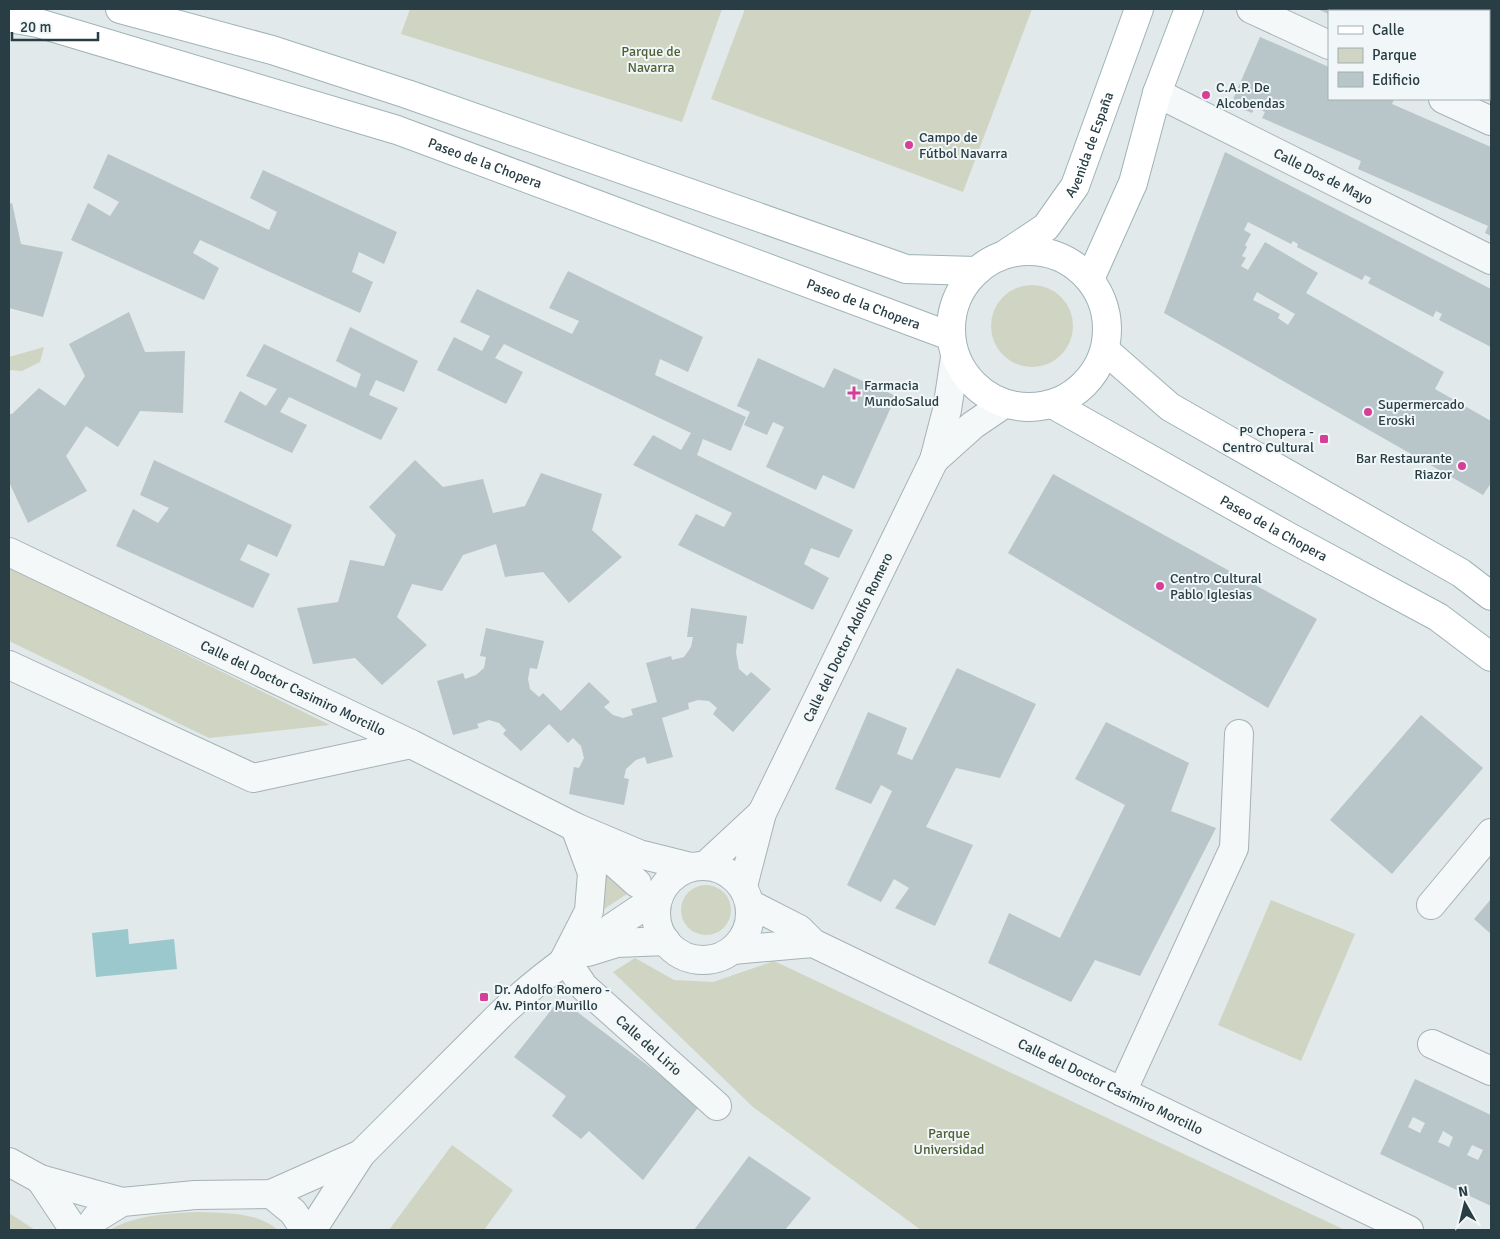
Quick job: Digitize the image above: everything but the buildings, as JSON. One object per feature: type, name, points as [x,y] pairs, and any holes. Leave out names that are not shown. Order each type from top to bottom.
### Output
[{"type":"main road","points":[[120,9],[272,50],[398,91],[906,268],[976,271]]},
{"type":"main road","name":"Avenida de España","points":[[1004,255],[1046,227],[1076,186],[1139,9]]},
{"type":"main road","points":[[1090,279],[1133,183],[1157,93],[1189,9]]},
{"type":"main road","name":"Paseo de la Chopera","points":[[9,18],[38,23],[397,130],[886,310],[953,346]]},
{"type":"main road","points":[[1035,251],[1066,259],[1090,279],[1107,313],[1106,351],[1086,384],[1054,405],[1030,408],[1004,404],[974,386],[953,346],[956,300],[976,271],[1004,255],[1035,251]]},
{"type":"main road","points":[[1106,351],[1170,407],[1453,568],[1491,596]]},
{"type":"main road","name":"Paseo de la Chopera","points":[[1054,405],[1289,537],[1438,617],[1491,657]]},
{"type":"street","points":[[1251,9],[1328,45]]},
{"type":"street","name":"Calle Dos de Mayo","points":[[1157,93],[1491,260]]},
{"type":"street","points":[[1445,100],[1491,121]]},
{"type":"street","points":[[934,460],[947,410],[953,346]]},
{"type":"street","points":[[934,460],[973,425],[1004,404]]},
{"type":"street","name":"Calle del Doctor Adolfo Romero","points":[[747,895],[762,813],[934,460]]},
{"type":"street","name":"Calle del Doctor Casimiro Morcillo","points":[[9,552],[411,744],[575,827],[639,854],[698,866]]},
{"type":"street","points":[[9,665],[252,778],[411,744]]},
{"type":"street","points":[[1122,1092],[1234,848],[1239,734]]},
{"type":"street","name":"Calle del Doctor Adolfo Romero","points":[[698,866],[762,813]]},
{"type":"street","points":[[565,959],[590,911],[592,873],[575,827]]},
{"type":"street","name":"Calle del Doctor Casimiro Morcillo","points":[[575,827],[648,890]]},
{"type":"street","points":[[1432,905],[1491,833]]},
{"type":"street","points":[[312,1230],[361,1154],[506,1009],[648,890],[668,880],[678,872],[698,866],[720,868],[733,875],[747,895],[748,930],[733,950]]},
{"type":"street","points":[[648,890],[656,912],[658,928],[666,941],[677,952],[690,958],[705,960],[720,957],[733,950],[813,943]]},
{"type":"street","name":"Calle del Doctor Casimiro Morcillo","points":[[747,895],[799,929],[813,943],[1409,1230]]},
{"type":"street","points":[[565,959],[617,944],[666,941]]},
{"type":"street","name":"Calle del Lirio","points":[[565,959],[584,987],[717,1106]]},
{"type":"street","points":[[1432,1044],[1491,1071]]},
{"type":"street","points":[[9,1162],[40,1179],[122,1202],[195,1195],[271,1194],[361,1154]]},
{"type":"street","points":[[40,1179],[74,1230]]},
{"type":"street","points":[[271,1194],[293,1212],[306,1230]]},
{"type":"street","points":[[87,1230],[96,1218],[122,1202]]},
{"type":"green space","name":"Parque de Navarra","points":[[410,9],[722,9],[682,122],[401,34]]},
{"type":"green space","name":"Campo de Fútbol Navarra","points":[[745,9],[1032,9],[963,192],[711,99]]},
{"type":"green space","points":[[1032,285],[1048,289],[1061,297],[1069,310],[1073,326],[1069,342],[1061,355],[1048,363],[1032,367],[1016,363],[1003,355],[995,342],[991,326],[995,310],[1003,297],[1016,289]]},
{"type":"green space","points":[[44,347],[40,362],[22,371],[9,370],[9,357]]},
{"type":"green space","points":[[9,567],[330,725],[209,738],[9,641]]},
{"type":"green space","points":[[601,863],[630,892],[601,911]]},
{"type":"green space","points":[[706,885],[720,889],[727,896],[731,910],[727,924],[720,931],[706,935],[692,931],[685,924],[681,910],[685,896],[692,889]]},
{"type":"green space","points":[[1271,900],[1355,934],[1301,1061],[1218,1025]]},
{"type":"green space","name":"Parque Universidad","points":[[635,958],[674,980],[713,982],[774,961],[1345,1230],[921,1230],[753,1107],[613,972]]},
{"type":"green space","points":[[452,1145],[513,1190],[484,1230],[389,1230]]},
{"type":"green space","points":[[9,1213],[35,1230],[9,1230]]},
{"type":"green space","points":[[229,1213],[251,1217],[270,1224],[278,1230],[110,1230],[141,1218],[164,1214]]},
{"type":"water","points":[[128,929],[129,944],[174,939],[177,969],[96,977],[92,933]]},
{"type":"place","name":"C.A.P. De Alcobendas","points":[[1206,95]]},
{"type":"place","name":"Campo de Fútbol Navarra","points":[[909,145]]},
{"type":"place","name":"Farmacia MundoSalud","points":[[854,393]]},
{"type":"place","name":"Supermercado Eroski","points":[[1368,412]]},
{"type":"place","name":"Pº Chopera - Centro Cultural","points":[[1324,439]]},
{"type":"place","name":"Bar Restaurante Riazor","points":[[1462,466]]},
{"type":"place","name":"Centro Cultural Pablo Iglesias","points":[[1160,586]]},
{"type":"place","name":"Dr. Adolfo Romero - Av. Pintor Murillo","points":[[484,997]]}]
